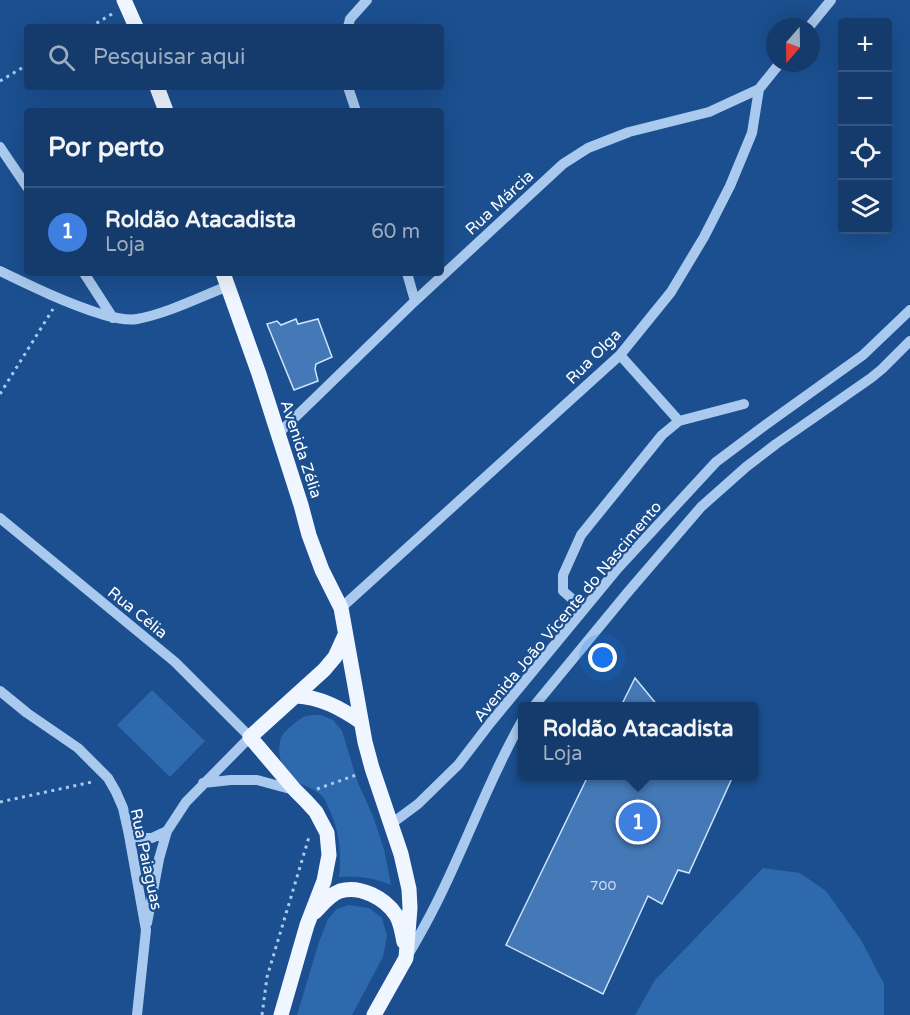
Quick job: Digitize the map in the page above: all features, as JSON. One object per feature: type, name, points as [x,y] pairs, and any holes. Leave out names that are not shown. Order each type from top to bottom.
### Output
[{"type":"main road","points":[[125,2],[135,24]]},
{"type":"main road","points":[[158,90],[165,108]]},
{"type":"main road","name":"Avenida Zélia","points":[[225,280],[278,434],[309,535],[340,609],[361,722]]},
{"type":"main road","points":[[281,1015],[324,880],[329,855],[327,833],[316,812],[250,737],[335,657],[345,635]]},
{"type":"main road","points":[[296,696],[307,697],[334,706],[361,722],[372,768],[401,854],[409,889],[406,958],[374,1015]]},
{"type":"main road","points":[[308,925],[314,914],[329,898],[340,891],[360,890],[378,898],[396,915],[401,927],[406,958]]},
{"type":"street","points":[[349,24],[350,19],[367,0]]},
{"type":"street","points":[[816,18],[831,0]]},
{"type":"street","name":"Rua Olga","points":[[340,609],[620,355],[670,291],[704,237],[730,186],[752,133],[759,89],[773,72]]},
{"type":"street","name":"Rua Márcia","points":[[444,274],[563,164],[588,148],[629,132],[709,112],[759,89]]},
{"type":"street","points":[[349,90],[355,108]]},
{"type":"street","points":[[0,147],[24,183]]},
{"type":"street","points":[[0,272],[60,299],[113,318],[135,320],[156,315],[225,280]]},
{"type":"street","points":[[86,276],[113,318]]},
{"type":"street","points":[[408,276],[415,301]]},
{"type":"street","name":"Rua Márcia","points":[[278,434],[442,276]]},
{"type":"street","name":"Avenida João Vicente do Nascimento","points":[[391,824],[418,804],[458,765],[618,568],[716,462],[863,356],[910,310]]},
{"type":"street","name":"Avenida João Vicente do Nascimento","points":[[537,702],[701,507],[768,450],[882,369],[910,341]]},
{"type":"street","points":[[620,355],[679,421]]},
{"type":"street","points":[[585,609],[563,591],[563,575],[581,535],[662,435],[679,421],[744,404]]},
{"type":"street","name":"Rua Célia","points":[[0,518],[175,662],[250,737]]},
{"type":"street","name":"Rua Paiaguas","points":[[0,691],[27,713],[78,748],[108,778],[123,808],[146,930],[136,1015]]},
{"type":"street","points":[[406,958],[437,903],[518,729]]},
{"type":"street","points":[[146,930],[159,859],[167,831],[202,783],[250,737]]},
{"type":"street","points":[[202,783],[257,780],[295,790]]},
{"type":"street","points":[[129,835],[152,838],[167,831]]},
{"type":"path","points":[[94,24],[125,2]]},
{"type":"path","points":[[0,81],[24,67]]},
{"type":"path","points":[[0,394],[60,299]]},
{"type":"path","points":[[295,790],[313,790],[372,768]]},
{"type":"path","points":[[0,802],[108,778]]},
{"type":"path","points":[[262,1015],[267,977],[301,869],[316,812]]},
{"type":"shaded area","points":[[152,690],[205,741],[170,777],[117,725]]},
{"type":"shaded area","points":[[321,715],[333,720],[342,731],[358,783],[373,816],[384,849],[391,885],[365,878],[339,877],[339,840],[325,800],[316,791],[291,778],[284,769],[279,746],[284,733],[303,717]]},
{"type":"shaded area","points":[[763,868],[800,873],[826,891],[861,940],[884,984],[884,1015],[635,1015],[655,980]]},
{"type":"shaded area","points":[[349,905],[369,908],[382,918],[387,936],[383,957],[352,1015],[297,1015],[328,919],[337,909]]},
{"type":"building","points":[[296,319],[298,324],[318,319],[332,357],[316,364],[318,381],[294,390],[267,324],[277,321],[281,325]]},
{"type":"building","points":[[635,678],[655,702],[623,702]]},
{"type":"building","points":[[586,780],[731,780],[689,873],[678,870],[662,904],[648,896],[603,994],[506,945]]},
{"type":"place","name":"Roldão Atacadista","points":[[638,822]]}]
